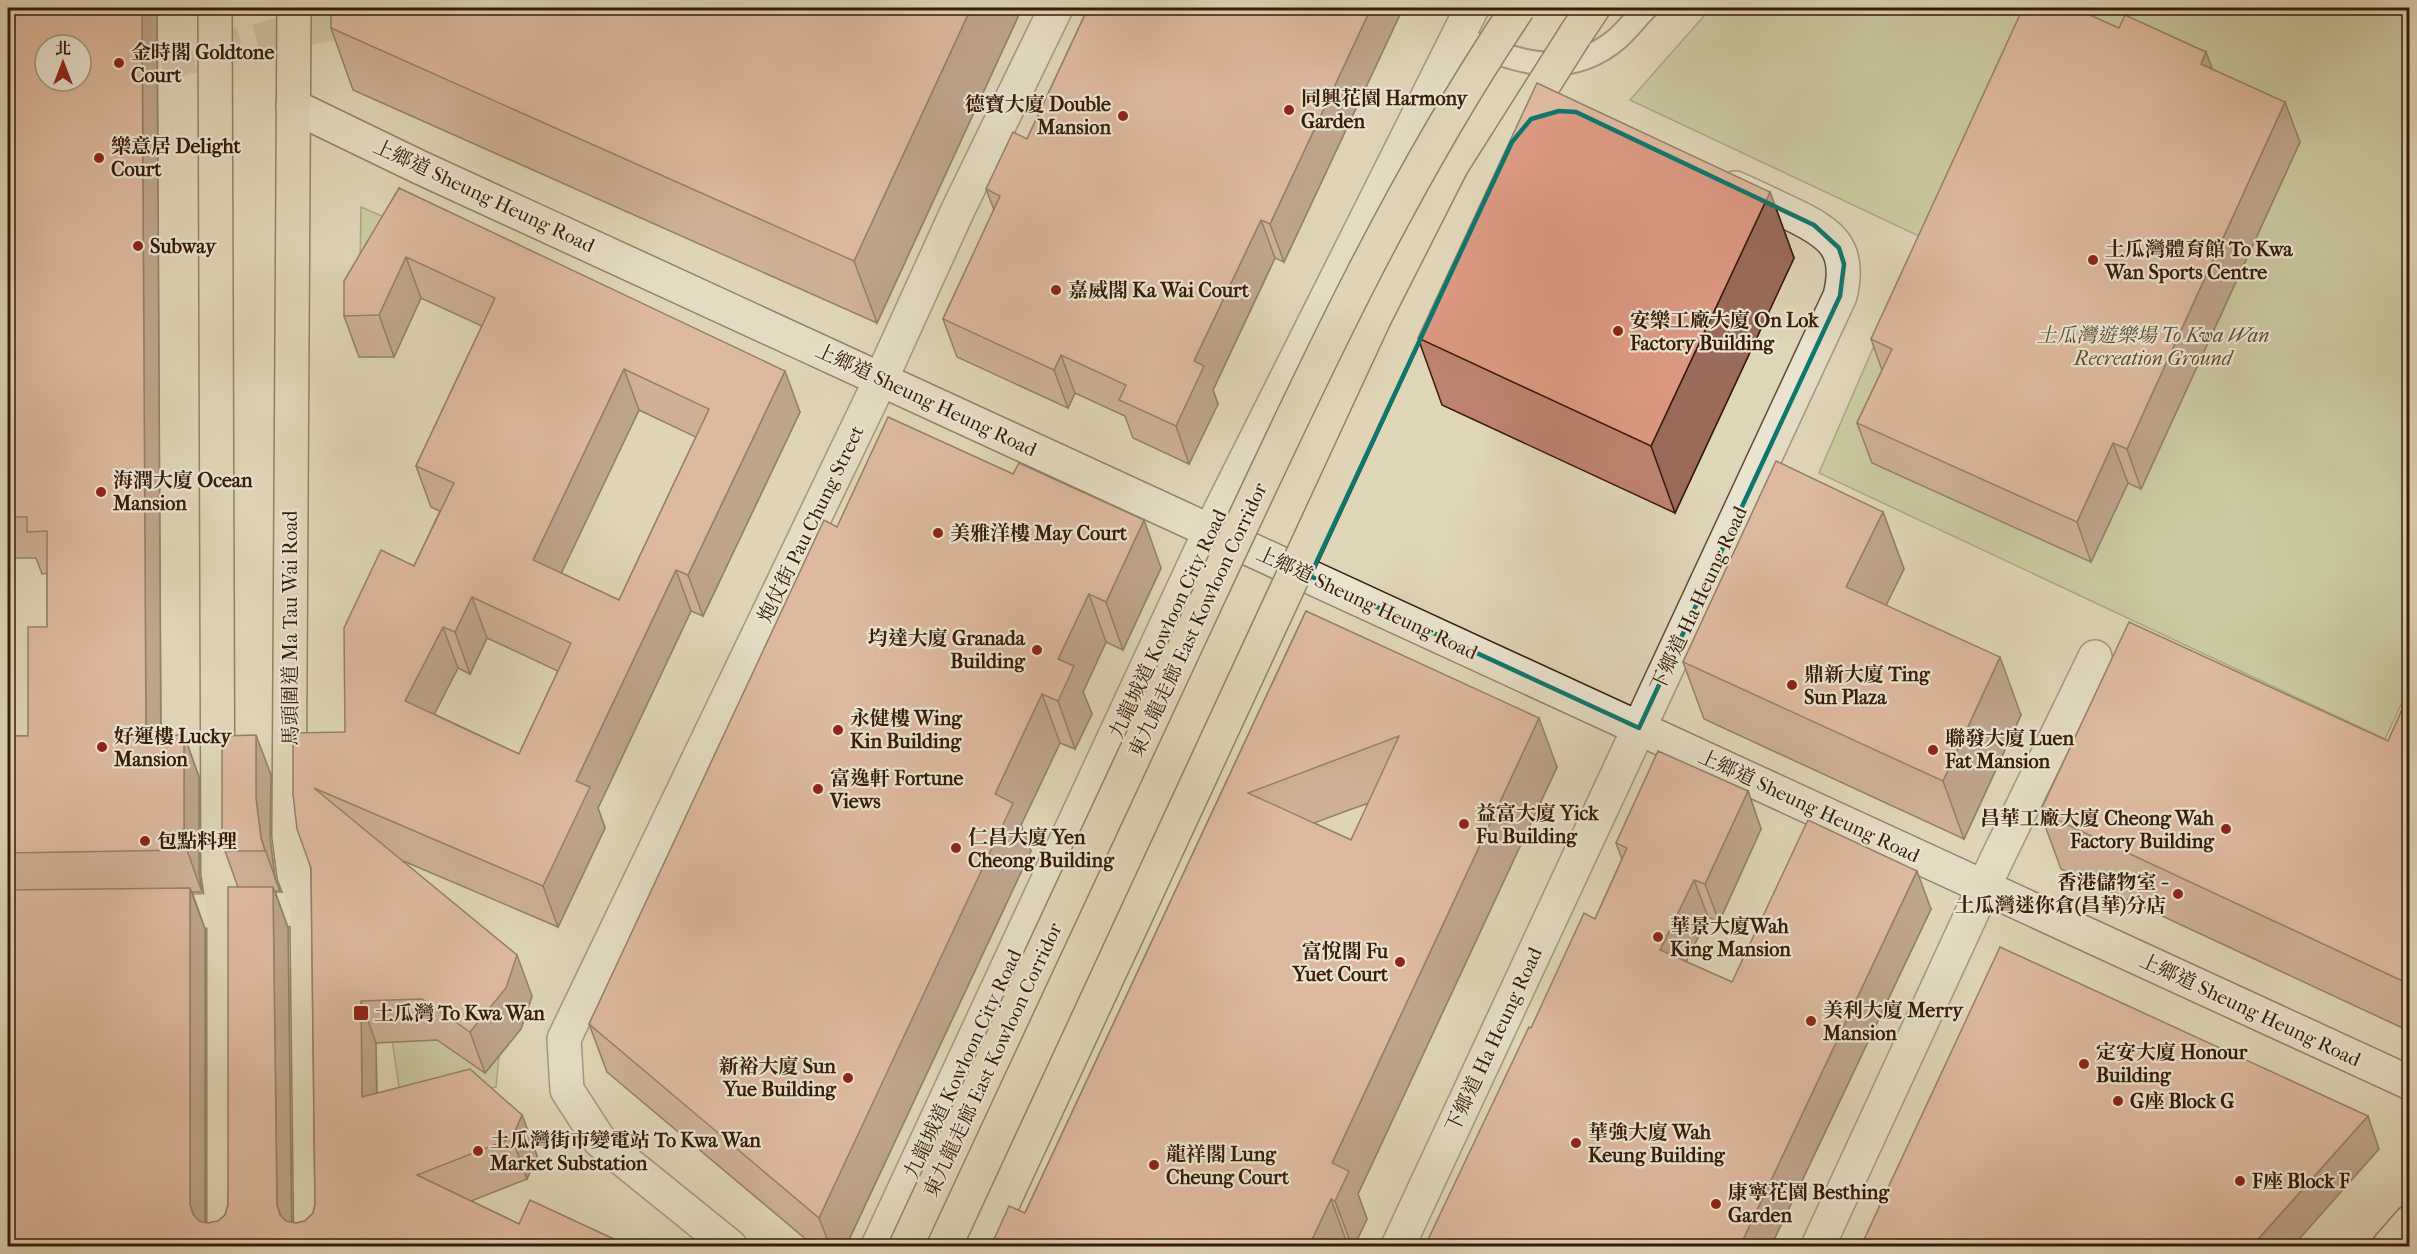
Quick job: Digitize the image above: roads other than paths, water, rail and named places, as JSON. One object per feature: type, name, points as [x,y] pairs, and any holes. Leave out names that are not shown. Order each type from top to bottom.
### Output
[{"type":"main road","points":[[215,8],[218,873],[224,912],[224,1246]]},
{"type":"main road","name":"馬頭圍道 Ma Tau Wai Road","points":[[294,8],[289,836],[294,875],[307,909],[311,1246]]},
{"type":"main road","name":"東九龍走廊 East Kowloon Corridor","points":[[906,1246],[1307,387],[1380,240],[1434,140],[1518,8]]},
{"type":"main road","points":[[983,1246],[1416,313],[1492,164],[1593,8]]},
{"type":"street","name":"炮仗街 Pau Chung Street","points":[[730,1246],[600,1141],[567,1090],[564,1039],[881,379],[957,212],[1056,8]]},
{"type":"street","name":"九龍城道 Kowloon City Road","points":[[878,1246],[1210,531],[1472,8]]},
{"type":"street","name":"上鄉道 Sheung Heung Road","points":[[293,106],[440,177],[2409,1083]]},
{"type":"street","points":[[998,1246],[1512,142],[1531,119],[1552,112]]},
{"type":"street","name":"下鄉道 Ha Heung Road","points":[[1398,1246],[1840,296],[1844,280],[1844,264],[1839,248],[1828,234],[1814,225],[1711,176]]},
{"type":"street","points":[[1818,1246],[1984,887],[2095,657]]},
{"type":"street","points":[[120,912],[307,909]]},
{"type":"street","points":[[2389,1246],[2409,1222]]},
{"type":"lane","points":[[1457,36],[1520,61],[1561,63],[1600,50],[1617,38],[1646,8]]},
{"type":"tunnel","points":[[114,76],[281,34],[420,8]]},
{"type":"place","name":"金時閣 Goldtone Court","points":[[119,63]]},
{"type":"place","name":"同興花園 Harmony Garden","points":[[1289,110]]},
{"type":"place","name":"德寶大廈 Double Mansion","points":[[1123,116]]},
{"type":"place","name":"樂意居 Delight Court","points":[[99,158]]},
{"type":"place","name":"Subway","points":[[138,246]]},
{"type":"place","name":"土瓜灣體育館 To Kwa Wan Sports Centre","points":[[2093,260]]},
{"type":"place","name":"嘉威閣 Ka Wai Court","points":[[1056,290]]},
{"type":"place","name":"安樂工廠大廈 On Lok Factory Building","points":[[1618,331]]},
{"type":"place","name":"海潤大廈 Ocean Mansion","points":[[101,492]]},
{"type":"place","name":"美雅洋樓 May Court","points":[[938,533]]},
{"type":"place","name":"均達大廈 Granada Building","points":[[1037,650]]},
{"type":"place","name":"鼎新大廈 Ting Sun Plaza","points":[[1792,685]]},
{"type":"place","name":"永健樓 Wing Kin Building","points":[[838,730]]},
{"type":"place","name":"好運樓 Lucky Mansion","points":[[102,747]]},
{"type":"place","name":"聯發大廈 Luen Fat Mansion","points":[[1933,750]]},
{"type":"place","name":"富逸軒 Fortune Views","points":[[818,789]]},
{"type":"place","name":"益富大廈 Yick Fu Building","points":[[1464,824]]},
{"type":"place","name":"昌華工廠大廈 Cheong Wah Factory Building","points":[[2226,829]]},
{"type":"place","name":"包點料理","points":[[145,841]]},
{"type":"place","name":"仁昌大廈 Yen Cheong Building","points":[[956,848]]},
{"type":"place","name":"香港儲物室 - 土瓜灣迷你倉(昌華)分店","points":[[2178,894]]},
{"type":"place","name":"華景大廈Wah King Mansion","points":[[1658,937]]},
{"type":"place","name":"富悅閣 Fu Yuet Court","points":[[1400,962]]},
{"type":"place","name":"土瓜灣 To Kwa Wan","points":[[361,1013]]},
{"type":"place","name":"美利大廈 Merry Mansion","points":[[1811,1021]]},
{"type":"place","name":"定安大廈 Honour Building","points":[[2084,1064]]},
{"type":"place","name":"新裕大廈 Sun Yue Building","points":[[848,1078]]},
{"type":"place","name":"G座 Block G","points":[[2118,1101]]},
{"type":"place","name":"華強大廈 Wah Keung Building","points":[[1576,1143]]},
{"type":"place","name":"土瓜灣街市變電站 To Kwa Wan Market Substation","points":[[478,1151]]},
{"type":"place","name":"龍祥閣 Lung Cheung Court","points":[[1154,1165]]},
{"type":"place","name":"F座 Block F","points":[[2240,1181]]},
{"type":"place","name":"康寧花園 Besthing Garden","points":[[1716,1204]]},
{"type":"park label","name":"土瓜灣遊樂場 To Kwa Wan Recreation Ground","points":[[2153,346]]}]
